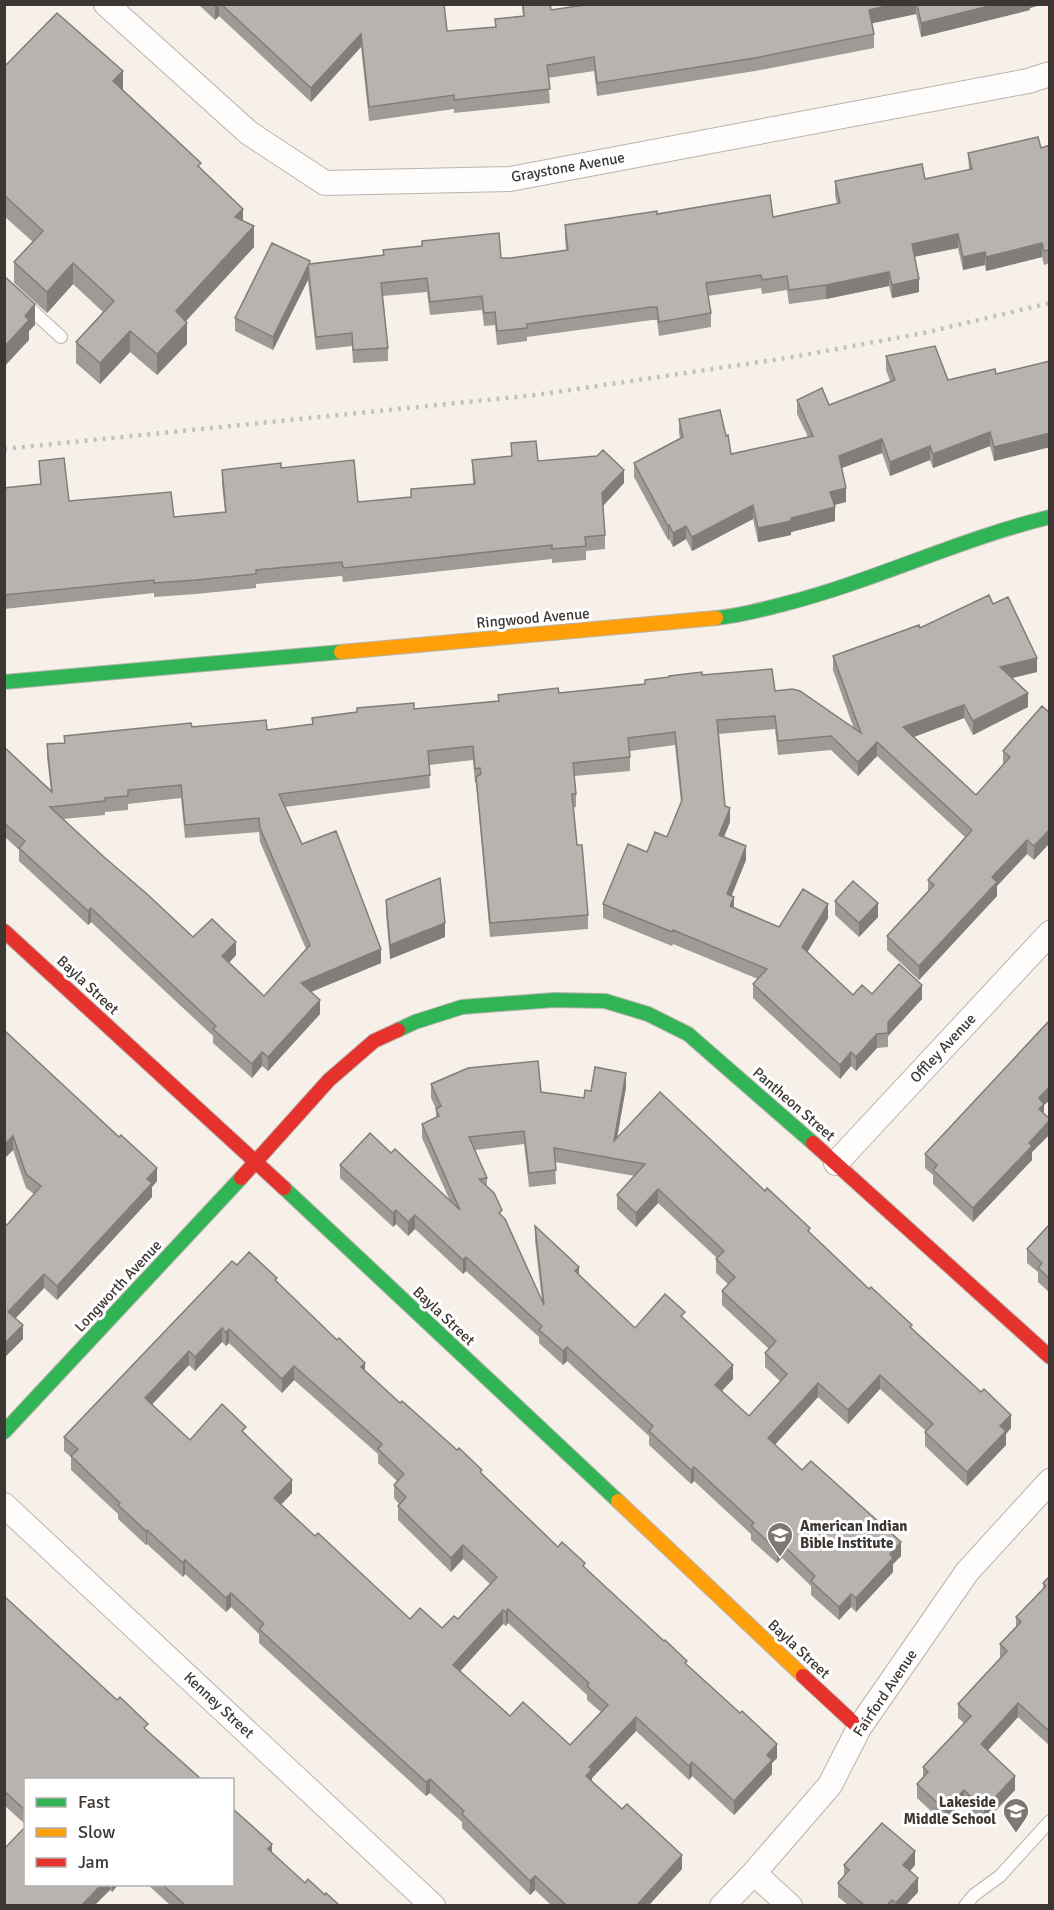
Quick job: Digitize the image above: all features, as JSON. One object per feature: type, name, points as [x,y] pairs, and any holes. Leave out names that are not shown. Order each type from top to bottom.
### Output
[{"type":"street","name":"Graystone Avenue","points":[[106,4],[249,133],[325,183],[510,179],[1028,81],[1050,74]]},
{"type":"street","name":"Ringwood Avenue","points":[[4,682],[733,617],[828,593],[1008,527],[1050,517]]},
{"type":"street","name":"Bayla Street","points":[[4,931],[256,1162],[859,1728]]},
{"type":"street","name":"Offley Avenue","points":[[836,1163],[1050,933]]},
{"type":"street","name":"Pantheon Street","points":[[256,1162],[329,1080],[374,1041],[415,1022],[462,1007],[554,1000],[605,1001],[648,1014],[688,1034],[836,1163],[1050,1357]]},
{"type":"street","name":"Longworth Avenue","points":[[4,1432],[256,1162]]},
{"type":"street","name":"Fairford Avenue","points":[[722,1905],[830,1785],[859,1728],[967,1572],[1050,1481]]},
{"type":"street","name":"Kenney Street","points":[[4,1504],[434,1905]]},
{"type":"street","points":[[754,1872],[790,1905]]},
{"type":"lane","points":[[4,285],[61,337]]},
{"type":"lane","points":[[965,1905],[974,1895],[1000,1876],[1050,1821]]},
{"type":"building","points":[[221,4],[444,4],[447,31],[496,27],[495,19],[524,16],[523,4],[550,4],[551,10],[591,4],[894,4],[869,10],[874,34],[755,58],[597,83],[594,57],[547,65],[550,89],[454,100],[454,95],[369,107],[361,34],[311,88]]},
{"type":"building","points":[[917,4],[997,4],[921,23]]},
{"type":"building","points":[[57,13],[123,71],[113,81],[201,163],[198,166],[243,209],[235,217],[254,226],[176,311],[187,323],[157,354],[130,331],[100,363],[76,342],[114,301],[73,263],[47,292],[14,262],[43,231],[4,195],[4,67]]},
{"type":"building","points":[[1038,137],[1041,148],[1050,145],[1050,250],[1044,251],[1042,243],[986,257],[985,252],[963,257],[958,234],[912,244],[919,279],[892,285],[889,272],[789,290],[787,276],[762,280],[761,275],[706,283],[711,313],[659,322],[657,307],[652,307],[527,324],[527,328],[497,331],[495,312],[484,313],[482,296],[430,302],[427,278],[381,283],[388,348],[353,350],[352,333],[316,337],[308,266],[273,337],[235,318],[272,243],[310,261],[309,264],[384,255],[383,250],[422,246],[422,241],[499,233],[501,258],[511,258],[568,250],[565,225],[657,211],[657,214],[770,195],[773,217],[840,203],[835,181],[922,164],[925,179],[972,169],[968,153]]},
{"type":"building","points":[[4,276],[35,304],[25,316],[29,320],[4,347]]},
{"type":"building","points":[[935,346],[948,380],[995,369],[996,374],[1050,361],[1050,433],[994,447],[990,432],[933,454],[930,446],[890,462],[882,439],[839,456],[846,488],[830,492],[835,507],[791,518],[791,521],[758,528],[753,505],[692,537],[686,526],[673,533],[634,463],[683,437],[679,419],[720,410],[731,454],[813,436],[797,400],[822,388],[829,405],[895,380],[886,356]]},
{"type":"building","points":[[536,441],[538,461],[597,456],[603,450],[624,470],[602,493],[605,535],[585,537],[586,546],[552,549],[552,545],[343,568],[342,562],[256,570],[256,574],[196,580],[154,583],[154,580],[4,595],[4,488],[41,484],[39,461],[64,458],[69,501],[171,492],[174,517],[226,512],[222,470],[281,463],[281,468],[354,460],[358,502],[411,497],[411,489],[475,484],[472,460],[512,456],[511,443]]},
{"type":"building","points":[[989,595],[993,604],[1008,597],[1037,658],[1000,667],[1028,693],[973,721],[964,705],[903,727],[976,795],[1010,757],[1003,751],[1042,706],[1050,713],[1050,829],[1034,846],[1027,840],[992,877],[997,882],[919,966],[887,936],[934,885],[928,880],[972,830],[877,742],[858,762],[831,736],[778,741],[775,716],[717,720],[725,806],[730,808],[719,835],[746,846],[727,894],[734,897],[730,906],[779,927],[803,889],[828,904],[802,947],[853,995],[862,985],[872,994],[899,964],[922,985],[888,1022],[888,1033],[877,1034],[856,1057],[851,1052],[840,1065],[753,984],[767,969],[603,904],[628,844],[647,852],[655,832],[667,837],[682,800],[675,732],[628,738],[630,757],[573,763],[576,794],[572,794],[577,845],[582,845],[588,915],[490,923],[476,777],[481,774],[480,768],[475,769],[473,746],[428,751],[430,775],[279,794],[302,844],[336,831],[381,949],[301,983],[320,1000],[268,1057],[262,1052],[252,1064],[213,1029],[216,1026],[91,908],[88,911],[19,848],[25,841],[4,823],[4,747],[52,792],[47,744],[65,743],[64,736],[191,723],[192,727],[266,720],[267,730],[313,724],[312,718],[357,712],[357,708],[414,703],[414,709],[499,701],[498,695],[558,688],[559,693],[645,684],[645,680],[702,672],[702,675],[772,669],[775,691],[792,689],[800,691],[861,733],[833,656],[919,625],[920,628]],"holes":[[[181,785],[185,825],[259,818],[260,828],[310,945],[264,996],[222,956],[236,942],[212,919],[193,937],[50,807],[128,796],[128,790]]]},
{"type":"building","points":[[440,878],[445,923],[390,945],[386,900]]},
{"type":"building","points":[[853,881],[878,903],[859,923],[835,901]]},
{"type":"building","points":[[1050,1020],[1050,1086],[1039,1098],[1044,1104],[1039,1109],[1050,1120],[1029,1143],[1032,1146],[973,1208],[933,1170],[937,1165],[925,1154]]},
{"type":"building","points":[[4,1030],[119,1137],[121,1135],[157,1168],[147,1179],[152,1183],[57,1286],[44,1274],[8,1312],[23,1325],[4,1344],[4,1223],[7,1225],[41,1186],[26,1174],[13,1136],[4,1145]]},
{"type":"building","points":[[538,1061],[541,1092],[584,1098],[585,1090],[591,1091],[595,1067],[626,1073],[614,1141],[660,1092],[765,1191],[767,1188],[810,1228],[808,1231],[869,1289],[871,1287],[912,1325],[910,1327],[981,1392],[984,1389],[1011,1415],[1000,1426],[1006,1431],[967,1472],[925,1432],[933,1424],[880,1375],[848,1410],[818,1383],[768,1438],[802,1470],[811,1461],[901,1542],[890,1554],[893,1558],[856,1598],[851,1594],[839,1607],[811,1581],[815,1576],[782,1544],[777,1550],[751,1526],[754,1523],[694,1467],[691,1470],[649,1431],[653,1426],[567,1347],[563,1351],[539,1330],[542,1326],[466,1257],[463,1260],[415,1215],[408,1222],[396,1210],[393,1213],[340,1165],[370,1133],[391,1153],[395,1149],[460,1210],[422,1124],[439,1116],[436,1109],[441,1106],[431,1084],[468,1068]],"holes":[[[524,1131],[529,1173],[556,1170],[554,1148],[645,1164],[617,1195],[636,1213],[658,1189],[724,1251],[716,1259],[735,1277],[722,1291],[776,1341],[765,1353],[787,1374],[749,1416],[715,1385],[733,1365],[681,1316],[685,1312],[665,1294],[635,1328],[575,1271],[579,1267],[535,1226],[544,1305],[505,1219],[499,1213],[502,1210],[494,1193],[479,1179],[487,1178],[469,1137]]]},
{"type":"building","points":[[1050,1224],[1050,1279],[1038,1268],[1042,1263],[1027,1249]]},
{"type":"building","points":[[249,1252],[337,1340],[339,1338],[365,1363],[361,1367],[400,1403],[402,1401],[457,1450],[459,1448],[482,1470],[480,1472],[558,1547],[562,1542],[585,1563],[583,1566],[687,1661],[685,1663],[777,1744],[767,1755],[772,1760],[734,1801],[692,1762],[689,1766],[636,1717],[589,1767],[592,1769],[586,1776],[622,1809],[627,1804],[682,1855],[637,1905],[566,1905],[535,1876],[530,1881],[462,1814],[464,1811],[430,1779],[426,1782],[259,1629],[264,1624],[231,1593],[226,1598],[185,1560],[183,1563],[118,1505],[120,1503],[71,1456],[78,1449],[64,1437],[232,1261],[237,1265]],"holes":[[[222,1328],[226,1333],[229,1329],[282,1379],[294,1366],[382,1444],[378,1449],[404,1474],[394,1485],[406,1497],[398,1506],[451,1558],[463,1545],[497,1577],[458,1619],[454,1616],[442,1628],[420,1608],[410,1619],[318,1533],[315,1536],[274,1498],[292,1480],[242,1431],[246,1427],[222,1404],[190,1440],[145,1398],[189,1351],[195,1357]],[[508,1609],[589,1683],[587,1686],[608,1705],[570,1745],[523,1702],[510,1716],[453,1665],[503,1610],[506,1612]]]},
{"type":"building","points":[[1050,1576],[1050,1732],[1018,1703],[981,1744],[1015,1776],[984,1809],[964,1790],[945,1810],[917,1784],[928,1772],[923,1767],[971,1716],[958,1704],[1007,1651],[1000,1644],[1021,1622],[1016,1617],[1046,1586],[1043,1583]]},
{"type":"building","points":[[4,1596],[117,1700],[120,1697],[148,1724],[144,1728],[200,1778],[24,1778],[24,1809],[4,1791]]},
{"type":"building","points":[[234,1810],[272,1844],[268,1849],[305,1883],[308,1879],[339,1905],[185,1905],[164,1886],[234,1886]]},
{"type":"building","points":[[882,1823],[915,1851],[903,1865],[918,1878],[896,1903],[892,1900],[887,1905],[864,1905],[838,1883],[849,1870],[844,1865]]},
{"type":"building","points":[[24,1828],[24,1886],[100,1886],[82,1905],[4,1905],[4,1849]]},
{"type":"railway","points":[[4,449],[536,395],[787,358],[924,333],[1050,303]]},
{"type":"traffic: fast","points":[[716,618],[818,595],[983,537],[1050,517]]},
{"type":"traffic: fast","points":[[4,682],[341,652]]},
{"type":"traffic: fast","points":[[398,1030],[462,1007],[554,1000],[605,1001],[648,1014],[688,1034],[813,1143]]},
{"type":"traffic: fast","points":[[4,1432],[241,1178]]},
{"type":"traffic: fast","points":[[284,1188],[618,1501]]},
{"type":"traffic: slow","points":[[341,652],[716,618]]},
{"type":"traffic: slow","points":[[618,1501],[803,1676]]},
{"type":"traffic: jam","points":[[4,931],[284,1188]]},
{"type":"traffic: jam","points":[[241,1178],[329,1080],[374,1041],[398,1030]]},
{"type":"traffic: jam","points":[[813,1143],[1050,1357]]},
{"type":"traffic: jam","points":[[803,1676],[859,1728]]},
{"type":"place","name":"American Indian Bible Institute","points":[[780,1558]]},
{"type":"place","name":"Lakeside Middle School","points":[[1016,1834]]}]
